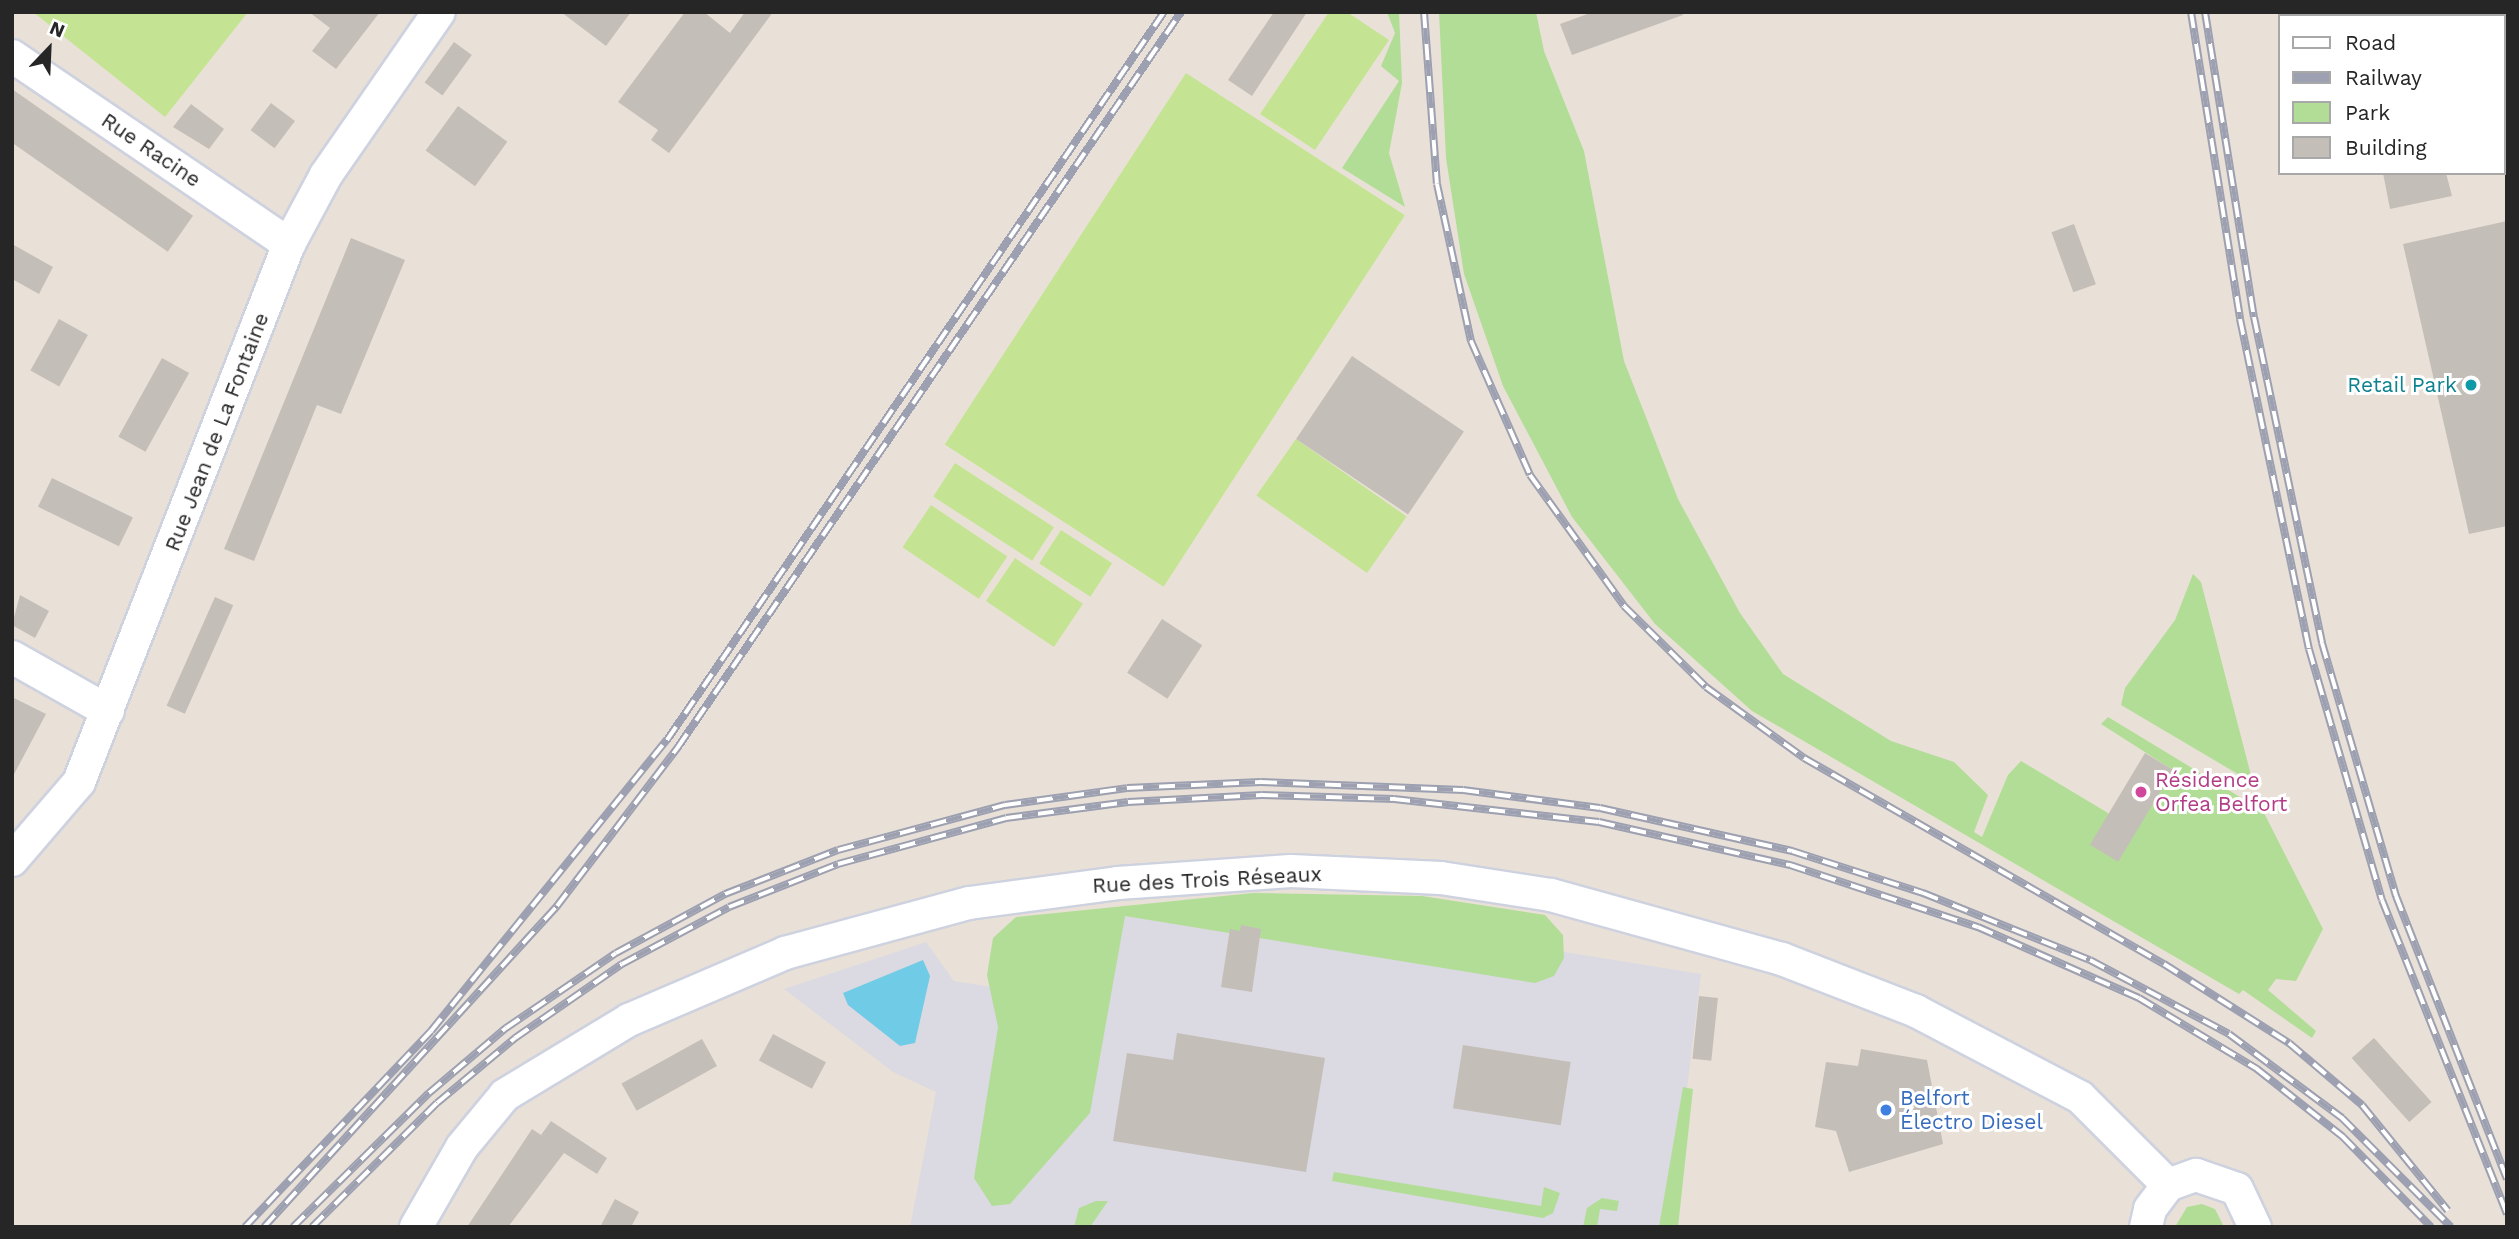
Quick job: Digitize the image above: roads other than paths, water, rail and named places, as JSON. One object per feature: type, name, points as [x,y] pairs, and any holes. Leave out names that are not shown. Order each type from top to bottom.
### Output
[{"type":"street","name":"Rue Jean de La Fontaine","points":[[12,860],[79,782],[289,244],[326,175],[439,12]]},
{"type":"street","name":"Rue Racine","points":[[12,56],[289,244]]},
{"type":"street","points":[[12,657],[108,711]]},
{"type":"street","name":"Rue des Trois Réseaux","points":[[416,1227],[462,1147],[505,1095],[629,1020],[785,953],[969,903],[1118,883],[1290,871],[1441,878],[1620,910],[1782,958],[1916,1011],[2080,1097],[2168,1185]]},
{"type":"street","points":[[2146,1227],[2150,1209],[2168,1185],[2196,1175],[2225,1181],[2247,1201],[2255,1227]]},
{"type":"water","points":[[923,960],[930,976],[915,1043],[900,1046],[848,1005],[843,993]]},
{"type":"railway","points":[[245,1227],[431,1031],[667,740],[1164,12]]},
{"type":"railway","points":[[264,1227],[557,906],[678,747],[1181,12]]},
{"type":"railway","points":[[1424,12],[1437,184],[1471,341],[1530,475],[1624,606],[1706,687],[1804,758],[2164,964],[2289,1043],[2362,1105],[2448,1211]]},
{"type":"railway","points":[[2191,12],[2240,319],[2309,649],[2382,900],[2507,1214]]},
{"type":"railway","points":[[2205,12],[2254,317],[2322,643],[2396,896],[2507,1179]]},
{"type":"railway","points":[[293,1227],[429,1093],[506,1028],[616,953],[725,894],[838,850],[1005,805],[1127,788],[1261,782],[1463,790],[1600,808],[1792,851],[1923,893],[2090,960],[2229,1034],[2342,1118],[2451,1227]]},
{"type":"railway","points":[[312,1227],[437,1103],[515,1038],[622,964],[729,907],[838,864],[1006,818],[1128,802],[1262,795],[1394,799],[1599,822],[1790,865],[1978,927],[2139,998],[2257,1069],[2343,1137],[2431,1227]]},
{"type":"place","name":"Retail Park","points":[[2471,385]]},
{"type":"place","name":"Résidence Orfea Belfort","points":[[2141,792]]},
{"type":"place","name":"Belfort Électro Diesel","points":[[1886,1110]]}]
